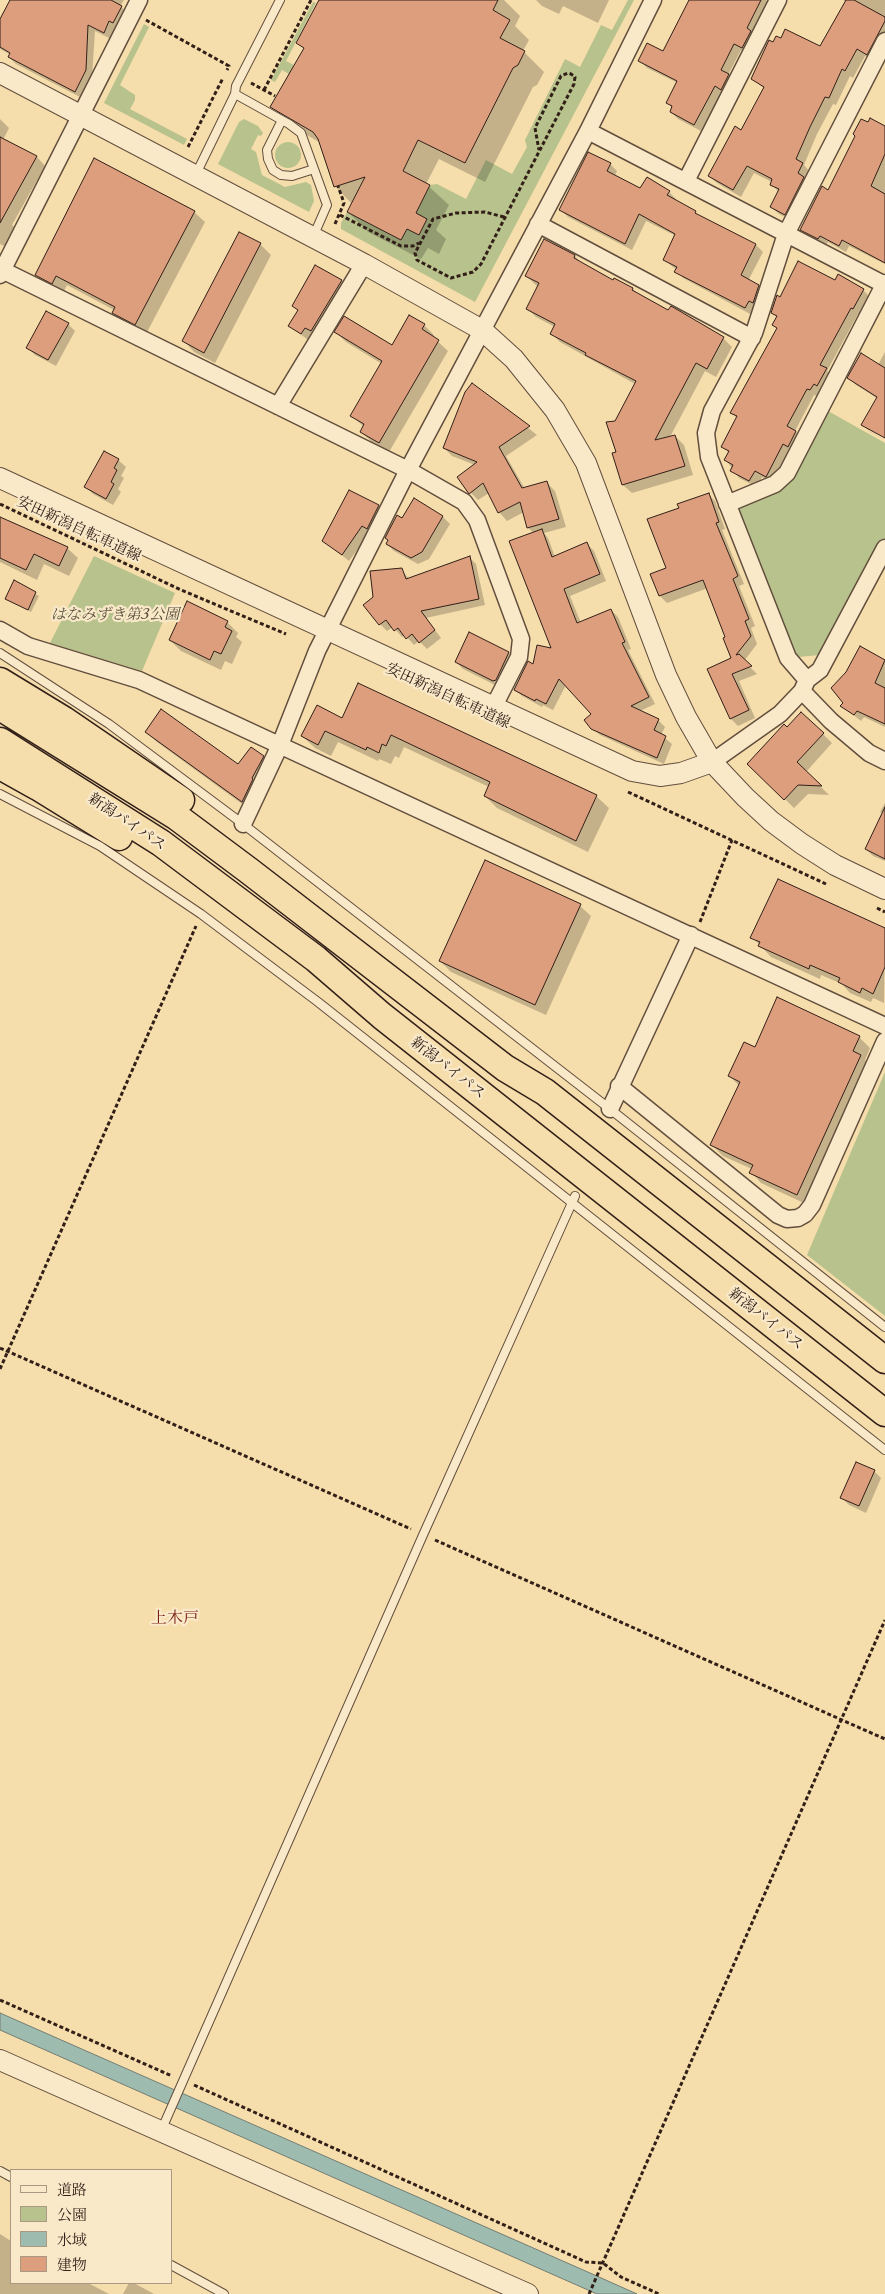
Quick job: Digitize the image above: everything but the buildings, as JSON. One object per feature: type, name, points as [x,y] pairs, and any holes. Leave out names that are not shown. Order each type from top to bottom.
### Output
[{"type":"highway","points":[[0,682],[64,720],[196,810],[514,1055],[545,1092]]},
{"type":"highway","name":"新潟バイパス","points":[[0,707],[177,817],[505,1068],[545,1092],[885,1360]]},
{"type":"highway","name":"新潟バイパス","points":[[0,741],[161,843],[316,959],[382,1016],[885,1413]]},
{"type":"highway","points":[[0,766],[38,787],[159,862],[308,971],[382,1016]]},
{"type":"street","points":[[139,0],[1,271],[408,470],[464,502],[476,520],[521,639],[519,656],[494,706]]},
{"type":"street","points":[[243,824],[280,745],[317,651],[408,470],[588,131],[654,0]]},
{"type":"street","points":[[686,180],[778,0]]},
{"type":"street","points":[[885,41],[786,234],[752,338],[712,411],[706,433],[709,457],[726,504],[788,658],[804,685],[837,727],[869,753],[885,760]]},
{"type":"street","points":[[0,73],[364,264],[482,330],[514,359],[539,387],[572,435],[603,505],[666,675],[686,717],[712,762],[744,797],[771,821],[802,844],[835,865],[885,889]]},
{"type":"street","points":[[588,131],[885,284],[787,472],[775,484],[726,504]]},
{"type":"street","points":[[538,224],[752,338]]},
{"type":"street","points":[[278,406],[364,264]]},
{"type":"street","points":[[0,478],[632,771],[660,776],[681,773],[712,762],[780,714],[804,685],[820,670],[885,548]]},
{"type":"street","points":[[0,630],[28,646],[139,680],[885,1026]]},
{"type":"street","points":[[608,1114],[619,1086],[691,935]]},
{"type":"street","points":[[619,1086],[778,1215],[787,1219],[798,1218],[805,1214],[812,1205],[885,1040]]},
{"type":"street","points":[[0,2060],[164,2124],[253,2174],[528,2294]]},
{"type":"lane","points":[[195,176],[235,94],[236,86],[280,0]]},
{"type":"lane","points":[[235,94],[282,120],[301,133],[327,205],[313,237]]},
{"type":"lane","points":[[282,120],[267,150],[272,170],[281,175],[292,176],[314,169]]},
{"type":"lane","points":[[0,653],[109,724],[243,824],[608,1114],[885,1327]]},
{"type":"lane","points":[[0,794],[100,846],[201,914],[574,1200],[885,1450]]},
{"type":"lane","points":[[164,2124],[423,1535],[574,1200]]},
{"type":"lane","points":[[172,2266],[224,2294]]},
{"type":"path","points":[[264,90],[311,0]]},
{"type":"path","points":[[146,20],[229,66],[227,70]]},
{"type":"path","points":[[504,217],[485,212],[433,219],[415,253],[417,260],[451,278],[473,272],[481,264],[574,84],[575,76],[568,72],[561,76],[535,128],[539,150]]},
{"type":"path","points":[[340,215],[401,246],[413,246],[420,242]]},
{"type":"path","name":"安田新潟自転車道線","points":[[0,504],[181,590],[298,640],[317,651]]},
{"type":"path","points":[[624,790],[831,887]]},
{"type":"path","points":[[691,935],[699,924],[732,840]]},
{"type":"path","points":[[876,908],[885,912]]},
{"type":"path","points":[[0,1368],[201,914]]},
{"type":"path","points":[[0,1348],[885,1739]]},
{"type":"path","points":[[589,2294],[885,1620]]},
{"type":"path","points":[[0,2000],[183,2084],[586,2262],[603,2263],[621,2277],[659,2294]]},
{"type":"green space","points":[[628,0],[634,0],[475,302],[341,229],[341,223],[347,212],[401,240],[430,185],[437,184],[466,199],[486,160],[512,174],[527,147],[525,140],[565,59],[580,67],[601,25],[612,30]]},
{"type":"green space","points":[[313,2],[316,3],[286,61],[294,65],[289,74],[282,70],[275,82],[271,80]]},
{"type":"green space","points":[[144,24],[149,27],[120,85],[135,95],[135,100],[130,109],[187,139],[184,145],[104,103]]},
{"type":"green space","points":[[244,119],[258,126],[263,133],[261,136],[258,135],[251,149],[256,152],[262,175],[285,187],[306,182],[311,185],[314,201],[309,212],[218,164],[239,122]]},
{"type":"green space","points":[[288,142],[297,146],[301,155],[297,164],[288,168],[279,164],[275,155],[279,146]]},
{"type":"green space","points":[[821,407],[885,443],[885,548],[830,654],[788,658],[727,504],[775,484]]},
{"type":"green space","name":"はなみずき第3公園","points":[[94,556],[175,593],[142,671],[50,643]]},
{"type":"green space","points":[[885,1072],[885,1316],[807,1255]]},
{"type":"water","points":[[0,2013],[637,2294],[597,2294],[0,2030]]},
{"type":"district","name":"上木戸","points":[[175,1618]]}]
